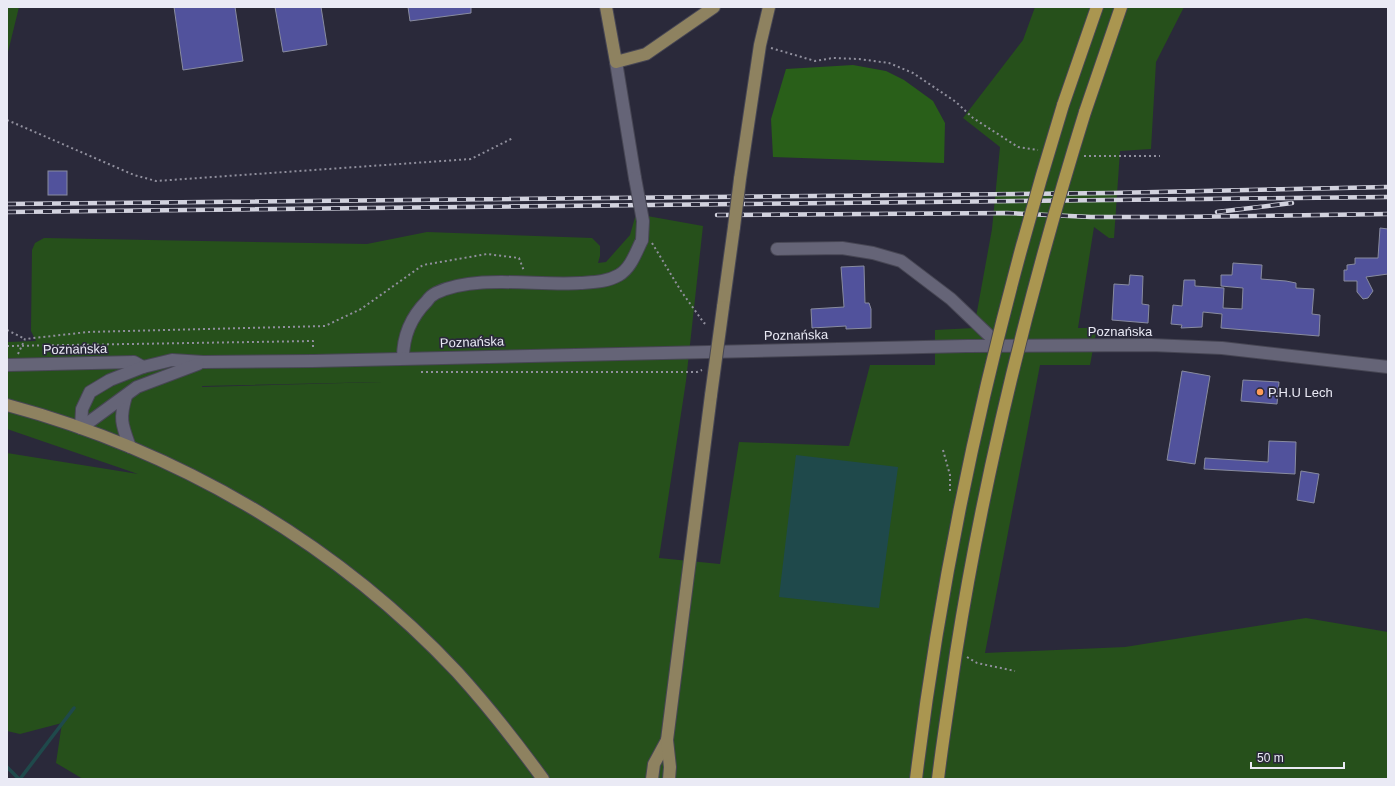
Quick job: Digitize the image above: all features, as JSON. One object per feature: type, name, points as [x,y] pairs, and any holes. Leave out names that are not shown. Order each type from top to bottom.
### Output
[{"type":"highway","points":[[916,779],[942,601],[971,452],[1005,309],[1063,105],[1097,7]]},
{"type":"highway","points":[[938,779],[964,605],[992,456],[1045,244],[1085,112],[1121,7]]},
{"type":"main road","points":[[606,7],[616,62],[646,54],[714,7]]},
{"type":"main road","points":[[669,779],[670,767],[667,740],[710,395],[760,45],[769,7]]},
{"type":"main road","points":[[7,405],[81,428],[130,447],[188,474],[262,513],[307,543],[350,575],[411,627],[457,673],[502,724],[543,779]]},
{"type":"main road","points":[[652,779],[654,764],[667,740]]},
{"type":"street","points":[[403,358],[407,331],[417,311],[434,294],[465,283],[566,284],[602,282],[620,275],[633,261],[642,240],[643,221],[616,62]]},
{"type":"street","points":[[777,249],[842,248],[873,253],[901,260],[951,300],[999,345]]},
{"type":"street","name":"Poznańska","points":[[81,428],[82,409],[90,392],[110,380],[143,367],[154,363],[172,360],[203,362],[999,345],[1151,345],[1216,348],[1388,367]]},
{"type":"street","name":"Poznańska","points":[[12,365],[134,362],[143,367]]},
{"type":"street","name":"Poznańska","points":[[81,428],[146,382],[203,362]]},
{"type":"street","points":[[126,396],[121,412],[122,426],[130,447]]},
{"type":"path","points":[[760,45],[815,61],[833,58],[889,63],[913,73],[956,102]]},
{"type":"path","points":[[7,120],[134,175],[156,181],[471,159],[513,138]]},
{"type":"path","points":[[7,330],[25,339],[88,332],[325,326],[361,309],[423,265],[487,254],[519,258],[529,283]]},
{"type":"path","points":[[12,365],[25,339]]},
{"type":"green space","points":[[7,7],[19,7],[7,56]]},
{"type":"green space","points":[[1035,7],[1184,7],[1156,62],[1151,149],[1120,151],[1114,238],[1109,238],[1094,227],[1078,328],[1097,328],[1090,365],[1040,365],[985,653],[1125,647],[1306,618],[1388,632],[1388,779],[83,779],[56,763],[62,723],[20,734],[7,731],[7,453],[138,474],[7,429],[7,342],[36,341],[31,331],[32,250],[35,243],[44,238],[367,244],[427,232],[592,238],[600,246],[598,263],[606,262],[630,235],[636,214],[703,226],[686,381],[659,558],[720,564],[739,442],[849,446],[870,365],[935,365],[935,330],[974,328],[992,229],[1000,147],[963,118],[1023,40]],"holes":[[[382,382],[202,387],[202,386]]]},
{"type":"green space","points":[[853,65],[886,71],[904,80],[933,101],[945,123],[944,163],[773,157],[771,119],[786,69]]},
{"type":"shaded area","points":[[796,455],[898,467],[879,608],[779,597]]},
{"type":"building","points":[[174,7],[235,7],[243,61],[183,70]]},
{"type":"building","points":[[275,7],[321,7],[327,45],[283,52]]},
{"type":"building","points":[[408,7],[471,7],[471,13],[410,21]]},
{"type":"building","points":[[48,171],[67,171],[67,195],[48,195]]},
{"type":"building","points":[[1380,228],[1388,229],[1388,274],[1366,277],[1373,291],[1368,298],[1363,299],[1357,292],[1357,281],[1344,281],[1344,270],[1347,270],[1347,265],[1355,264],[1355,258],[1378,258]]},
{"type":"building","points":[[1233,263],[1262,265],[1261,279],[1286,281],[1296,283],[1296,288],[1314,289],[1312,314],[1320,315],[1319,336],[1221,328],[1222,314],[1203,312],[1202,327],[1181,328],[1182,325],[1171,324],[1173,305],[1182,306],[1184,280],[1195,280],[1195,286],[1224,288],[1223,308],[1242,309],[1243,288],[1221,286],[1221,275],[1232,275]]},
{"type":"building","points":[[864,266],[865,303],[869,303],[871,309],[871,328],[846,329],[846,326],[812,328],[811,309],[844,307],[841,267]]},
{"type":"building","points":[[1130,275],[1143,276],[1142,304],[1149,305],[1148,323],[1112,320],[1114,284],[1129,285]]},
{"type":"building","points":[[1182,371],[1210,376],[1195,464],[1167,460]]},
{"type":"building","name":"P.H.U Lech","points":[[1243,380],[1279,382],[1277,404],[1241,401]]},
{"type":"building","points":[[1269,441],[1296,442],[1295,474],[1204,469],[1205,458],[1268,462]]},
{"type":"building","points":[[1301,471],[1319,474],[1314,503],[1297,500]]},
{"type":"waterway","points":[[20,779],[74,708]]},
{"type":"waterway","points":[[7,767],[19,779]]},
{"type":"railway","points":[[7,204],[1111,193],[1388,187]]},
{"type":"railway","points":[[7,212],[1388,197]]},
{"type":"railway","points":[[1217,212],[1292,203]]},
{"type":"railway","points":[[717,215],[1007,213],[1091,217],[1175,217],[1388,214]]},
{"type":"place","name":"P.H.U Lech","points":[[1260,392]]}]
